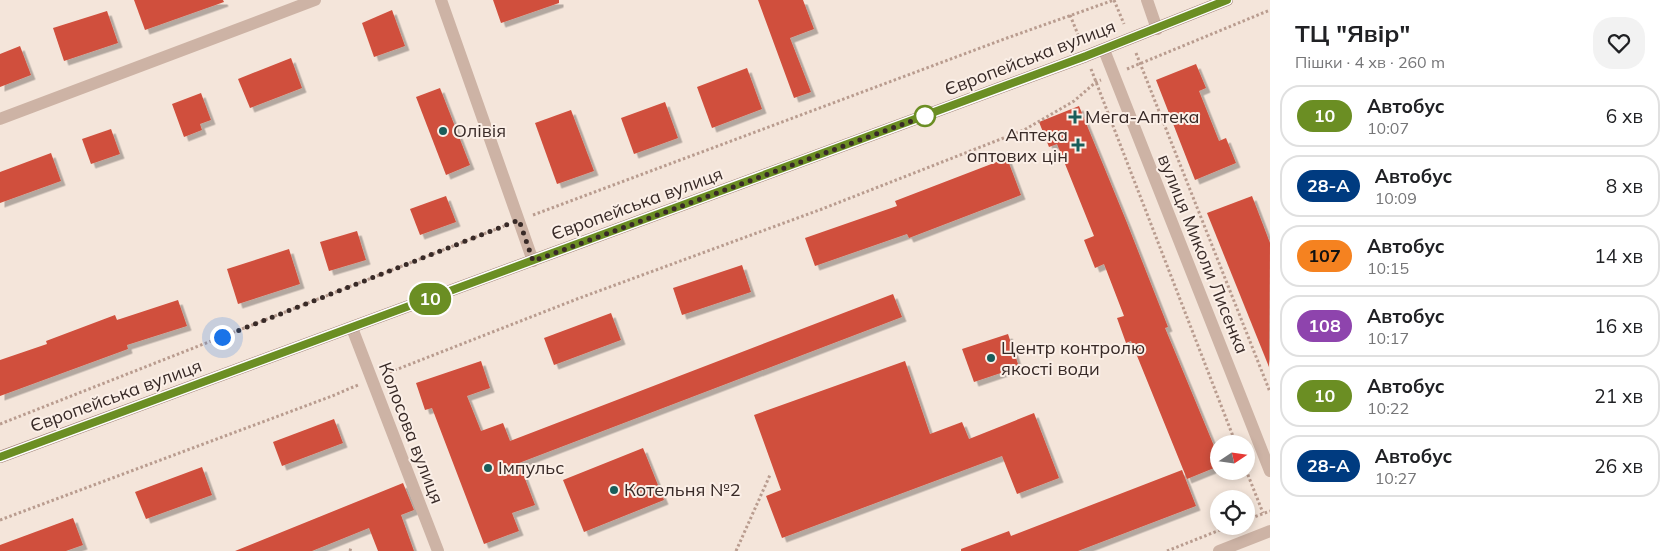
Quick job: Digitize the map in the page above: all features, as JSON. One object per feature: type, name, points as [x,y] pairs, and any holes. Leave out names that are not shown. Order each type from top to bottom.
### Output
[{"type":"street","points":[[0,119],[314,0]]},
{"type":"street","points":[[441,0],[533,261]]},
{"type":"street","points":[[1147,0],[1157,28]]},
{"type":"street","name":"Європейська вулиця","points":[[0,456],[1104,50],[1227,0]]},
{"type":"street","name":"вулиця Миколи Лисенка","points":[[1104,50],[1270,471]]},
{"type":"street","name":"Колосова вулиця","points":[[352,328],[438,551]]},
{"type":"street","points":[[1219,551],[1270,531]]},
{"type":"path","points":[[0,424],[519,220],[1114,0],[1270,392]]},
{"type":"path","points":[[1140,64],[1270,10]]},
{"type":"path","points":[[1070,15],[1233,435]]},
{"type":"path","points":[[0,520],[332,396],[577,299],[822,209],[1024,130],[1074,101],[1096,82]]},
{"type":"path","points":[[736,551],[770,475]]},
{"type":"path","points":[[1250,480],[1263,513]]},
{"type":"path","points":[[1255,516],[1270,510]]},
{"type":"path","points":[[1167,551],[1210,534]]},
{"type":"building","points":[[134,0],[223,0],[224,2],[145,30]]},
{"type":"building","points":[[493,0],[559,0],[559,3],[501,23]]},
{"type":"building","points":[[758,0],[803,0],[814,29],[790,38],[811,92],[794,98]]},
{"type":"building","points":[[392,10],[405,46],[374,57],[362,23]]},
{"type":"building","points":[[107,11],[118,43],[64,61],[53,28]]},
{"type":"building","points":[[20,46],[31,75],[0,87],[0,54]]},
{"type":"building","points":[[291,58],[302,88],[250,108],[238,79]]},
{"type":"building","points":[[1196,64],[1206,88],[1199,91],[1219,141],[1226,138],[1236,163],[1195,180],[1156,80]]},
{"type":"building","points":[[747,68],[762,109],[712,128],[697,87]]},
{"type":"building","name":"Олівія","points":[[440,88],[470,165],[446,175],[416,97]]},
{"type":"building","points":[[201,93],[211,120],[200,124],[202,130],[184,137],[172,104]]},
{"type":"building","points":[[665,102],[678,138],[634,154],[621,118]]},
{"type":"building","points":[[1079,106],[1168,327],[1165,328],[1210,436],[1210,470],[1187,479],[1131,341],[1126,343],[1117,318],[1124,316],[1104,264],[1095,268],[1084,240],[1094,236],[1057,144],[1049,147],[1039,122]]},
{"type":"building","points":[[571,110],[594,171],[557,184],[535,123]]},
{"type":"building","points":[[111,129],[120,154],[91,164],[82,139]]},
{"type":"building","points":[[51,153],[61,181],[0,203],[0,172]]},
{"type":"building","points":[[1007,158],[1021,195],[909,238],[907,234],[815,266],[805,238],[897,206],[895,201]]},
{"type":"building","points":[[446,196],[456,222],[420,235],[410,209]]},
{"type":"building","points":[[1252,196],[1270,243],[1269,367],[1207,213]]},
{"type":"building","points":[[357,231],[366,260],[329,271],[320,242]]},
{"type":"building","points":[[289,249],[300,284],[238,304],[227,269]]},
{"type":"building","points":[[742,265],[751,292],[682,315],[673,288]]},
{"type":"building","points":[[893,294],[902,317],[519,463],[535,505],[512,513],[519,531],[484,544],[432,408],[425,410],[416,383],[481,361],[490,388],[467,396],[481,431],[503,423],[510,441]]},
{"type":"building","points":[[178,300],[187,326],[127,345],[128,349],[0,396],[0,360],[47,344],[46,341],[115,315],[117,320]]},
{"type":"building","points":[[611,313],[621,340],[554,365],[544,338]]},
{"type":"building","name":"Центр контролю якості води","points":[[1008,334],[1019,367],[974,382],[962,349]]},
{"type":"building","points":[[905,361],[930,434],[962,422],[969,439],[1034,413],[1059,478],[1017,494],[1002,456],[782,538],[766,496],[781,490],[754,415]]},
{"type":"building","points":[[334,419],[343,443],[282,466],[273,442]]},
{"type":"building","name":"Котельня №2","points":[[643,448],[664,500],[584,532],[563,480]]},
{"type":"building","points":[[202,467],[212,495],[146,519],[135,492]]},
{"type":"building","points":[[1182,470],[1196,506],[1078,551],[961,551],[961,549],[1009,531],[1011,536]]},
{"type":"building","points":[[403,483],[414,510],[401,515],[414,551],[378,551],[369,528],[312,551],[235,551]]},
{"type":"building","points":[[73,518],[83,545],[66,551],[0,551],[0,545]]},
{"type":"bus line","name":"10","points":[[0,457],[1086,56],[1227,0]]},
{"type":"place","name":"Мега-Аптека","points":[[1075,117]]},
{"type":"place","name":"Олівія","points":[[443,131]]},
{"type":"place","name":"Аптека оптових цін","points":[[1078,145]]},
{"type":"place","name":"Центр контролю якості води","points":[[991,358]]},
{"type":"place","name":"Імпульс","points":[[488,468]]},
{"type":"place","name":"Котельня №2","points":[[614,490]]},
{"type":"route","points":[[222,337],[519,220],[533,261],[925,116]]}]
